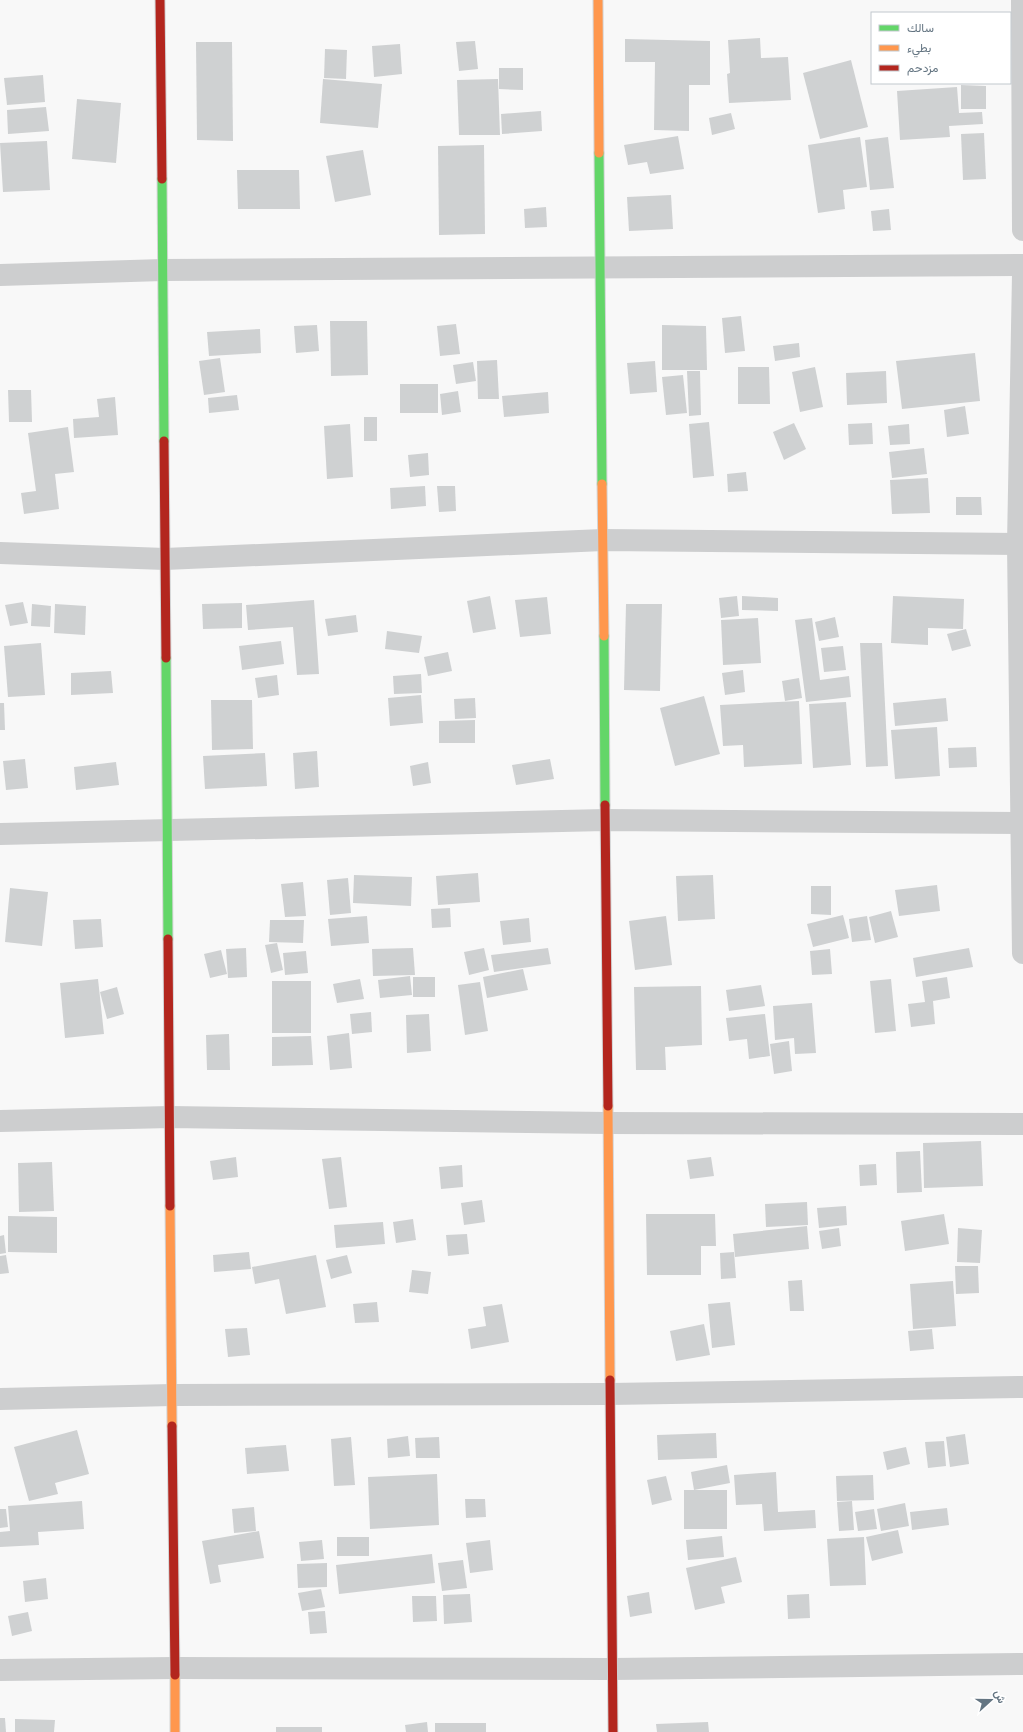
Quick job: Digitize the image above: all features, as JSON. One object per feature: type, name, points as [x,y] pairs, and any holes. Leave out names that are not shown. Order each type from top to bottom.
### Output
[{"type":"street","points":[[160,0],[175,1732]]},
{"type":"street","points":[[598,0],[613,1732]]},
{"type":"street","points":[[1022,0],[1023,230]]},
{"type":"street","points":[[0,275],[163,270],[1023,265]]},
{"type":"street","points":[[1023,274],[1020,544],[1023,953]]},
{"type":"street","points":[[0,553],[165,559],[603,540],[1020,544]]},
{"type":"street","points":[[0,834],[605,820],[1022,823]]},
{"type":"street","points":[[0,1121],[170,1117],[608,1123],[1023,1124]]},
{"type":"street","points":[[0,1399],[172,1395],[610,1394],[1023,1387]]},
{"type":"street","points":[[0,1670],[174,1668],[612,1669],[1023,1664]]},
{"type":"building","points":[[760,38],[761,58],[788,57],[791,100],[729,103],[727,74],[730,73],[728,40]]},
{"type":"building","points":[[625,39],[710,41],[710,85],[689,85],[689,131],[654,130],[655,62],[625,62]]},
{"type":"building","points":[[475,41],[478,69],[459,71],[456,42]]},
{"type":"building","points":[[196,42],[232,42],[233,141],[197,140]]},
{"type":"building","points":[[400,44],[402,74],[374,77],[372,46]]},
{"type":"building","points":[[325,49],[347,50],[346,79],[324,78]]},
{"type":"building","points":[[851,60],[868,127],[820,139],[803,73]]},
{"type":"building","points":[[499,68],[523,68],[523,90],[499,89]]},
{"type":"building","points":[[43,75],[45,102],[7,105],[4,78]]},
{"type":"building","points":[[323,79],[382,84],[378,128],[320,123]]},
{"type":"building","points":[[498,79],[500,135],[459,135],[457,80]]},
{"type":"building","points":[[961,85],[986,86],[986,109],[961,109]]},
{"type":"building","points":[[957,87],[959,113],[982,112],[983,124],[949,126],[950,137],[900,140],[897,91]]},
{"type":"building","points":[[77,99],[121,103],[116,163],[72,159]]},
{"type":"building","points":[[46,107],[49,131],[8,134],[7,110]]},
{"type":"building","points":[[541,111],[542,131],[502,134],[501,114]]},
{"type":"building","points":[[731,113],[735,129],[712,135],[709,118]]},
{"type":"building","points":[[984,133],[986,179],[963,180],[961,134]]},
{"type":"building","points":[[678,136],[684,169],[650,174],[647,162],[628,165],[624,145]]},
{"type":"building","points":[[860,137],[867,187],[843,190],[845,209],[818,213],[808,145]]},
{"type":"building","points":[[888,137],[894,188],[870,190],[865,140]]},
{"type":"building","points":[[47,141],[50,190],[3,192],[0,143]]},
{"type":"building","points":[[484,145],[485,234],[439,235],[438,146]]},
{"type":"building","points":[[363,150],[371,195],[335,202],[326,156]]},
{"type":"building","points":[[237,170],[299,170],[300,209],[238,209]]},
{"type":"building","points":[[671,195],[673,229],[629,231],[627,197]]},
{"type":"building","points":[[546,207],[547,227],[525,228],[524,209]]},
{"type":"building","points":[[889,209],[891,230],[873,231],[871,211]]},
{"type":"building","points":[[741,316],[745,351],[725,353],[722,318]]},
{"type":"building","points":[[330,321],[367,321],[368,375],[331,376]]},
{"type":"building","points":[[456,324],[460,354],[440,356],[437,326]]},
{"type":"building","points":[[317,325],[319,351],[296,353],[294,326]]},
{"type":"building","points":[[662,325],[706,326],[707,370],[662,370]]},
{"type":"building","points":[[260,329],[261,353],[209,356],[207,332]]},
{"type":"building","points":[[799,343],[800,357],[775,361],[773,346]]},
{"type":"building","points":[[975,353],[980,401],[902,409],[896,361]]},
{"type":"building","points":[[220,358],[225,392],[204,395],[199,361]]},
{"type":"building","points":[[497,360],[499,399],[478,399],[477,361]]},
{"type":"building","points":[[655,361],[657,392],[630,394],[627,363]]},
{"type":"building","points":[[473,362],[476,381],[456,384],[453,365]]},
{"type":"building","points":[[738,367],[769,367],[770,404],[738,404]]},
{"type":"building","points":[[815,367],[823,407],[800,412],[792,372]]},
{"type":"building","points":[[687,371],[700,371],[701,415],[689,416]]},
{"type":"building","points":[[886,371],[887,403],[847,405],[846,373]]},
{"type":"building","points":[[683,375],[687,413],[666,415],[662,377]]},
{"type":"building","points":[[400,384],[438,384],[438,413],[400,413]]},
{"type":"building","points":[[8,390],[31,390],[32,422],[9,422]]},
{"type":"building","points":[[458,391],[461,412],[442,415],[440,394]]},
{"type":"building","points":[[548,392],[549,413],[504,417],[502,396]]},
{"type":"building","points":[[237,395],[239,410],[209,413],[208,398]]},
{"type":"building","points":[[115,397],[118,435],[74,438],[73,419],[99,417],[97,399]]},
{"type":"building","points":[[965,406],[969,434],[947,437],[944,410]]},
{"type":"building","points":[[364,417],[377,417],[377,441],[364,441]]},
{"type":"building","points":[[709,422],[714,476],[693,478],[689,424]]},
{"type":"building","points":[[794,423],[806,449],[784,460],[773,432]]},
{"type":"building","points":[[872,423],[873,444],[849,445],[848,424]]},
{"type":"building","points":[[350,424],[353,477],[327,479],[324,426]]},
{"type":"building","points":[[909,424],[910,444],[890,445],[888,426]]},
{"type":"building","points":[[68,427],[74,472],[55,474],[59,509],[24,514],[21,493],[36,491],[28,433]]},
{"type":"building","points":[[924,448],[927,474],[892,478],[889,452]]},
{"type":"building","points":[[428,453],[429,475],[410,477],[408,455]]},
{"type":"building","points":[[746,472],[748,491],[728,492],[727,474]]},
{"type":"building","points":[[928,478],[930,513],[892,514],[890,480]]},
{"type":"building","points":[[425,486],[426,506],[391,509],[390,488]]},
{"type":"building","points":[[437,486],[455,486],[456,511],[439,512]]},
{"type":"building","points":[[956,497],[981,497],[982,515],[956,515]]},
{"type":"building","points":[[490,596],[496,629],[473,633],[467,601]]},
{"type":"building","points":[[737,596],[739,616],[721,618],[719,598]]},
{"type":"building","points":[[742,596],[778,598],[778,611],[742,610]]},
{"type":"building","points":[[893,596],[964,599],[963,629],[928,628],[928,645],[891,643]]},
{"type":"building","points":[[547,597],[551,634],[520,637],[515,600]]},
{"type":"building","points":[[314,600],[319,674],[297,675],[293,627],[248,630],[246,605]]},
{"type":"building","points":[[23,602],[28,623],[10,626],[5,605]]},
{"type":"building","points":[[242,603],[242,628],[203,629],[202,604]]},
{"type":"building","points":[[32,604],[51,606],[50,627],[31,626]]},
{"type":"building","points":[[55,604],[86,606],[85,635],[54,633]]},
{"type":"building","points":[[626,604],[662,604],[660,691],[624,690]]},
{"type":"building","points":[[356,615],[358,632],[328,636],[325,619]]},
{"type":"building","points":[[835,617],[839,637],[819,641],[815,622]]},
{"type":"building","points":[[758,618],[761,663],[723,665],[721,620]]},
{"type":"building","points":[[812,618],[820,680],[849,676],[851,697],[806,702],[795,620]]},
{"type":"building","points":[[966,629],[971,646],[952,651],[947,634]]},
{"type":"building","points":[[387,631],[422,636],[419,653],[385,649]]},
{"type":"building","points":[[281,641],[284,664],[242,670],[239,646]]},
{"type":"building","points":[[41,643],[45,695],[8,697],[4,646]]},
{"type":"building","points":[[860,643],[882,643],[888,766],[866,767]]},
{"type":"building","points":[[843,646],[846,670],[824,672],[821,648]]},
{"type":"building","points":[[448,652],[452,671],[428,676],[424,657]]},
{"type":"building","points":[[743,670],[745,692],[725,695],[722,673]]},
{"type":"building","points":[[111,671],[113,693],[71,695],[71,673]]},
{"type":"building","points":[[421,674],[422,693],[394,694],[393,676]]},
{"type":"building","points":[[277,675],[279,695],[258,698],[255,678]]},
{"type":"building","points":[[799,678],[802,698],[785,701],[782,681]]},
{"type":"building","points":[[421,695],[423,723],[390,726],[388,698]]},
{"type":"building","points":[[704,696],[720,754],[675,766],[660,708]]},
{"type":"building","points":[[475,698],[476,718],[455,719],[454,699]]},
{"type":"building","points":[[946,698],[948,721],[895,726],[893,703]]},
{"type":"building","points":[[211,700],[252,700],[253,749],[212,750]]},
{"type":"building","points":[[799,701],[802,764],[744,767],[743,745],[723,746],[720,705]]},
{"type":"building","points":[[846,702],[851,765],[813,768],[809,704]]},
{"type":"building","points":[[0,703],[4,703],[5,730],[0,730]]},
{"type":"building","points":[[475,720],[475,743],[439,743],[439,721]]},
{"type":"building","points":[[937,727],[940,776],[895,779],[891,730]]},
{"type":"building","points":[[976,747],[977,767],[949,768],[948,748]]},
{"type":"building","points":[[317,751],[319,787],[295,789],[293,753]]},
{"type":"building","points":[[265,753],[267,786],[205,789],[203,756]]},
{"type":"building","points":[[25,759],[28,788],[6,790],[3,761]]},
{"type":"building","points":[[550,759],[554,779],[516,785],[512,765]]},
{"type":"building","points":[[116,762],[119,785],[76,790],[74,767]]},
{"type":"building","points":[[428,762],[431,783],[413,786],[410,766]]},
{"type":"building","points":[[478,873],[480,902],[438,905],[436,876]]},
{"type":"building","points":[[354,875],[412,877],[411,906],[353,903]]},
{"type":"building","points":[[713,875],[715,919],[678,921],[676,876]]},
{"type":"building","points":[[348,878],[351,913],[330,915],[327,880]]},
{"type":"building","points":[[303,882],[306,916],[285,917],[281,884]]},
{"type":"building","points":[[937,885],[940,911],[899,916],[895,890]]},
{"type":"building","points":[[811,886],[831,886],[831,915],[811,914]]},
{"type":"building","points":[[10,888],[48,892],[42,946],[5,942]]},
{"type":"building","points":[[450,908],[451,927],[432,928],[431,909]]},
{"type":"building","points":[[891,911],[898,937],[875,943],[869,917]]},
{"type":"building","points":[[843,915],[849,938],[813,947],[807,924]]},
{"type":"building","points":[[367,916],[369,943],[331,946],[328,919]]},
{"type":"building","points":[[666,916],[672,965],[635,970],[629,921]]},
{"type":"building","points":[[867,916],[871,940],[852,942],[849,919]]},
{"type":"building","points":[[529,918],[531,942],[503,945],[500,921]]},
{"type":"building","points":[[101,919],[103,947],[75,949],[73,920]]},
{"type":"building","points":[[270,920],[304,920],[303,943],[269,942]]},
{"type":"building","points":[[277,943],[283,970],[271,973],[265,945]]},
{"type":"building","points":[[246,948],[247,977],[228,978],[226,949]]},
{"type":"building","points":[[413,948],[415,975],[373,976],[372,949]]},
{"type":"building","points":[[484,948],[489,970],[469,975],[464,952]]},
{"type":"building","points":[[548,948],[551,964],[494,972],[491,955]]},
{"type":"building","points":[[969,948],[973,967],[916,977],[913,958]]},
{"type":"building","points":[[830,949],[832,974],[812,975],[810,951]]},
{"type":"building","points":[[221,950],[227,974],[210,978],[204,954]]},
{"type":"building","points":[[306,951],[308,973],[285,975],[283,953]]},
{"type":"building","points":[[523,969],[528,990],[487,998],[483,977]]},
{"type":"building","points":[[410,976],[412,995],[380,998],[378,980]]},
{"type":"building","points":[[413,977],[435,977],[435,997],[413,997]]},
{"type":"building","points":[[947,977],[950,998],[933,1001],[935,1024],[911,1027],[908,1004],[925,1002],[922,981]]},
{"type":"building","points":[[98,979],[104,1034],[65,1038],[60,983]]},
{"type":"building","points":[[360,979],[364,999],[337,1003],[333,984]]},
{"type":"building","points":[[891,979],[896,1031],[875,1033],[870,981]]},
{"type":"building","points":[[272,981],[311,981],[311,1033],[272,1033]]},
{"type":"building","points":[[480,982],[488,1031],[465,1035],[458,985]]},
{"type":"building","points":[[761,985],[765,1006],[729,1011],[726,990]]},
{"type":"building","points":[[701,986],[702,1045],[665,1047],[666,1070],[636,1070],[634,987]]},
{"type":"building","points":[[117,987],[124,1014],[107,1019],[100,992]]},
{"type":"building","points":[[812,1003],[816,1053],[795,1054],[794,1038],[775,1040],[773,1006]]},
{"type":"building","points":[[371,1012],[372,1032],[352,1034],[350,1014]]},
{"type":"building","points":[[429,1014],[431,1051],[407,1053],[406,1015]]},
{"type":"building","points":[[765,1014],[770,1056],[749,1059],[747,1039],[729,1041],[726,1018]]},
{"type":"building","points":[[349,1033],[352,1068],[330,1070],[327,1036]]},
{"type":"building","points":[[229,1034],[230,1070],[207,1070],[206,1035]]},
{"type":"building","points":[[311,1036],[313,1065],[272,1066],[272,1037]]},
{"type":"building","points":[[789,1041],[792,1071],[774,1074],[770,1044]]},
{"type":"building","points":[[981,1141],[983,1186],[924,1188],[923,1143]]},
{"type":"building","points":[[920,1151],[922,1192],[897,1193],[896,1152]]},
{"type":"building","points":[[236,1157],[238,1177],[213,1180],[210,1161]]},
{"type":"building","points":[[341,1157],[347,1207],[329,1209],[322,1159]]},
{"type":"building","points":[[711,1157],[714,1176],[690,1179],[687,1160]]},
{"type":"building","points":[[52,1162],[54,1211],[19,1212],[18,1163]]},
{"type":"building","points":[[876,1164],[877,1185],[860,1186],[859,1165]]},
{"type":"building","points":[[462,1165],[463,1187],[441,1189],[439,1167]]},
{"type":"building","points":[[482,1200],[485,1222],[464,1225],[461,1203]]},
{"type":"building","points":[[807,1202],[808,1225],[766,1227],[765,1204]]},
{"type":"building","points":[[846,1206],[847,1225],[819,1228],[817,1208]]},
{"type":"building","points":[[646,1214],[715,1214],[716,1246],[701,1246],[701,1275],[647,1275]]},
{"type":"building","points":[[944,1214],[949,1244],[905,1251],[901,1221]]},
{"type":"building","points":[[8,1216],[57,1217],[57,1253],[8,1252]]},
{"type":"building","points":[[413,1219],[416,1240],[396,1243],[393,1222]]},
{"type":"building","points":[[383,1222],[385,1244],[336,1248],[334,1225]]},
{"type":"building","points":[[807,1226],[809,1249],[735,1257],[733,1234]]},
{"type":"building","points":[[839,1228],[841,1246],[822,1249],[819,1231]]},
{"type":"building","points":[[958,1228],[982,1230],[980,1263],[957,1262]]},
{"type":"building","points":[[467,1234],[469,1254],[448,1256],[446,1235]]},
{"type":"building","points":[[4,1235],[6,1253],[0,1254],[0,1236]]},
{"type":"building","points":[[249,1252],[251,1269],[214,1272],[213,1255]]},
{"type":"building","points":[[734,1252],[736,1278],[721,1279],[720,1253]]},
{"type":"building","points":[[6,1255],[9,1273],[0,1274],[0,1256]]},
{"type":"building","points":[[316,1255],[326,1307],[286,1314],[279,1279],[255,1284],[252,1267]]},
{"type":"building","points":[[347,1255],[352,1273],[331,1279],[326,1260]]},
{"type":"building","points":[[955,1266],[978,1266],[979,1293],[956,1294]]},
{"type":"building","points":[[412,1270],[431,1272],[428,1294],[409,1292]]},
{"type":"building","points":[[802,1280],[804,1311],[790,1311],[788,1281]]},
{"type":"building","points":[[953,1281],[956,1326],[913,1329],[910,1284]]},
{"type":"building","points":[[377,1302],[379,1322],[355,1323],[353,1304]]},
{"type":"building","points":[[730,1302],[735,1345],[712,1348],[708,1304]]},
{"type":"building","points":[[502,1304],[509,1342],[471,1349],[468,1329],[486,1326],[483,1307]]},
{"type":"building","points":[[704,1324],[710,1355],[676,1361],[670,1331]]},
{"type":"building","points":[[247,1328],[250,1355],[228,1357],[225,1329]]},
{"type":"building","points":[[932,1329],[934,1349],[910,1351],[908,1331]]},
{"type":"building","points":[[77,1430],[89,1474],[55,1483],[58,1494],[29,1501],[14,1447]]},
{"type":"building","points":[[716,1433],[717,1458],[658,1460],[657,1435]]},
{"type":"building","points":[[965,1434],[969,1464],[950,1467],[946,1437]]},
{"type":"building","points":[[408,1436],[410,1456],[388,1458],[387,1439]]},
{"type":"building","points":[[351,1437],[355,1485],[334,1486],[331,1439]]},
{"type":"building","points":[[439,1437],[440,1458],[416,1458],[415,1438]]},
{"type":"building","points":[[944,1441],[946,1466],[928,1468],[925,1442]]},
{"type":"building","points":[[286,1445],[289,1471],[247,1474],[245,1448]]},
{"type":"building","points":[[906,1447],[910,1464],[887,1470],[883,1452]]},
{"type":"building","points":[[727,1465],[730,1483],[694,1490],[691,1472]]},
{"type":"building","points":[[776,1472],[778,1512],[815,1510],[816,1528],[764,1531],[762,1504],[736,1505],[734,1475]]},
{"type":"building","points":[[437,1474],[439,1525],[370,1529],[368,1477]]},
{"type":"building","points":[[873,1475],[874,1500],[837,1501],[836,1476]]},
{"type":"building","points":[[666,1476],[672,1500],[652,1505],[647,1480]]},
{"type":"building","points":[[684,1490],[727,1490],[727,1529],[684,1529]]},
{"type":"building","points":[[465,1499],[485,1499],[486,1517],[466,1518]]},
{"type":"building","points":[[82,1501],[84,1529],[38,1532],[39,1545],[0,1547],[0,1532],[10,1531],[8,1506]]},
{"type":"building","points":[[852,1501],[854,1530],[839,1531],[837,1502]]},
{"type":"building","points":[[905,1503],[909,1526],[881,1531],[877,1509]]},
{"type":"building","points":[[254,1507],[256,1531],[234,1533],[232,1509]]},
{"type":"building","points":[[947,1508],[949,1525],[912,1530],[910,1512]]},
{"type":"building","points":[[0,1509],[6,1509],[8,1527],[0,1528]]},
{"type":"building","points":[[874,1509],[877,1529],[858,1531],[855,1512]]},
{"type":"building","points":[[898,1530],[903,1553],[872,1561],[866,1537]]},
{"type":"building","points":[[259,1531],[264,1558],[218,1565],[221,1582],[210,1584],[202,1541]]},
{"type":"building","points":[[722,1536],[724,1557],[688,1560],[686,1540]]},
{"type":"building","points":[[337,1537],[369,1537],[369,1556],[337,1556]]},
{"type":"building","points":[[864,1537],[866,1585],[830,1586],[827,1539]]},
{"type":"building","points":[[322,1540],[324,1559],[301,1561],[299,1542]]},
{"type":"building","points":[[490,1540],[493,1570],[470,1573],[466,1543]]},
{"type":"building","points":[[432,1554],[435,1583],[339,1594],[336,1565]]},
{"type":"building","points":[[736,1557],[742,1582],[721,1587],[725,1603],[695,1610],[686,1568]]},
{"type":"building","points":[[463,1560],[467,1588],[442,1591],[438,1563]]},
{"type":"building","points":[[327,1563],[327,1587],[298,1588],[297,1564]]},
{"type":"building","points":[[46,1578],[48,1599],[25,1602],[23,1581]]},
{"type":"building","points":[[321,1589],[325,1607],[302,1611],[298,1593]]},
{"type":"building","points":[[649,1592],[652,1613],[630,1617],[627,1596]]},
{"type":"building","points":[[470,1594],[472,1622],[444,1624],[443,1595]]},
{"type":"building","points":[[809,1594],[810,1618],[788,1619],[787,1595]]},
{"type":"building","points":[[412,1596],[436,1596],[437,1621],[413,1622]]},
{"type":"building","points":[[325,1611],[327,1633],[310,1634],[308,1612]]},
{"type":"building","points":[[28,1612],[32,1631],[12,1636],[8,1616]]},
{"type":"building","points":[[0,1718],[5,1718],[6,1732],[0,1732]]},
{"type":"building","points":[[15,1719],[55,1720],[54,1732],[15,1732]]},
{"type":"building","points":[[427,1722],[428,1732],[406,1732],[405,1725]]},
{"type":"building","points":[[708,1722],[709,1732],[657,1732],[656,1724]]},
{"type":"building","points":[[435,1723],[486,1723],[486,1732],[435,1732]]},
{"type":"building","points":[[276,1727],[322,1727],[322,1732],[276,1732]]},
{"type":"traffic: fast","points":[[599,153],[602,484]]},
{"type":"traffic: fast","points":[[162,179],[164,441]]},
{"type":"traffic: fast","points":[[604,636],[605,805]]},
{"type":"traffic: fast","points":[[166,658],[168,939]]},
{"type":"traffic: slow","points":[[598,0],[599,153]]},
{"type":"traffic: slow","points":[[602,484],[604,636]]},
{"type":"traffic: slow","points":[[608,1106],[610,1380]]},
{"type":"traffic: slow","points":[[170,1206],[172,1426]]},
{"type":"traffic: slow","points":[[175,1675],[175,1732]]},
{"type":"traffic: jam","points":[[160,0],[162,179]]},
{"type":"traffic: jam","points":[[164,441],[166,658]]},
{"type":"traffic: jam","points":[[605,805],[608,1106]]},
{"type":"traffic: jam","points":[[168,939],[170,1206]]},
{"type":"traffic: jam","points":[[610,1380],[613,1732]]},
{"type":"traffic: jam","points":[[172,1426],[175,1675]]}]
